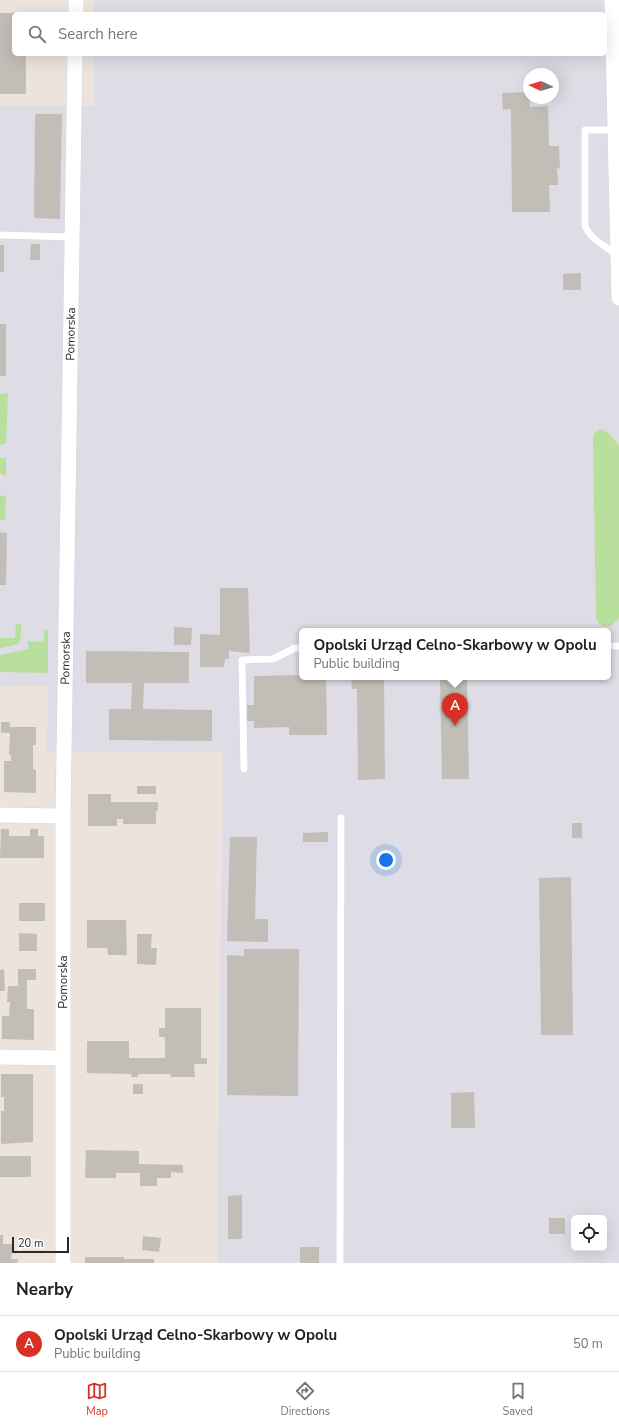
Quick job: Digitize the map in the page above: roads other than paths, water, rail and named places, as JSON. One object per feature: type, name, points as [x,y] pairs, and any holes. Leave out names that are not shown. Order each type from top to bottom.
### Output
[{"type":"street","points":[[76,0],[76,12]]},
{"type":"street","points":[[612,0],[619,298]]},
{"type":"street","name":"Pomorska","points":[[63,1263],[63,816],[75,56]]},
{"type":"street","points":[[0,815],[63,816]]},
{"type":"street","points":[[0,1057],[63,1058]]},
{"type":"lane","points":[[615,130],[585,130],[585,225],[586,231],[590,235],[618,255]]},
{"type":"lane","points":[[0,235],[72,237]]},
{"type":"lane","points":[[244,769],[242,660],[273,659],[295,648],[299,648]]},
{"type":"lane","points":[[340,1263],[341,818]]},
{"type":"place","name":"Opolski Urząd Celno-Skarbowy w Opolu","points":[[455,726]]}]
